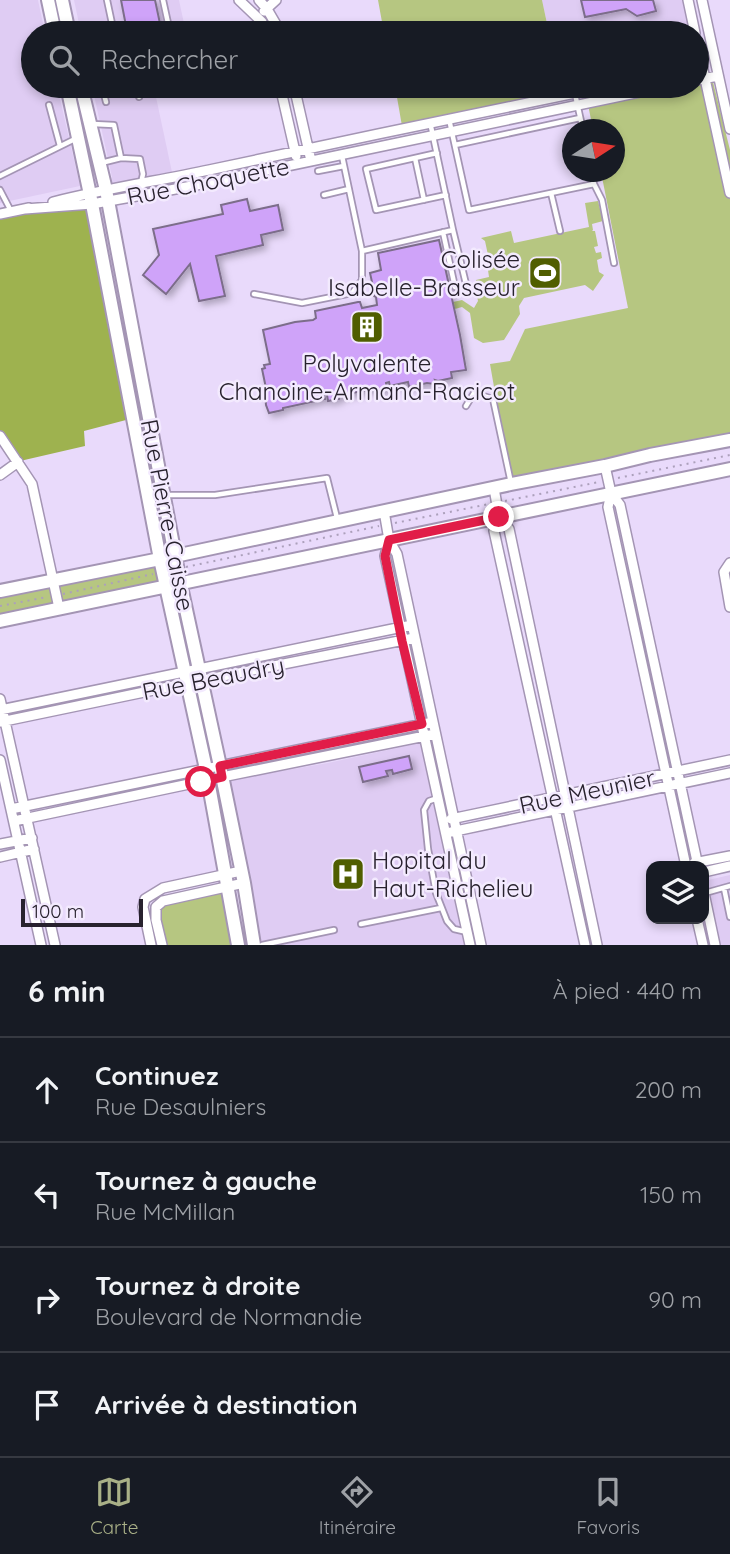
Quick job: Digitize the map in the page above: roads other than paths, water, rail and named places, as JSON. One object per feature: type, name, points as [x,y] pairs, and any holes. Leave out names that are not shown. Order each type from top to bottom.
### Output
[{"type":"street","points":[[48,0],[52,21]]},
{"type":"street","points":[[62,0],[66,21]]},
{"type":"street","points":[[239,0],[261,21]]},
{"type":"street","points":[[254,13],[259,0],[274,21]]},
{"type":"street","points":[[254,13],[267,9],[276,0]]},
{"type":"street","points":[[688,0],[692,21]]},
{"type":"street","points":[[702,0],[707,21]]},
{"type":"street","points":[[709,32],[730,129]]},
{"type":"street","points":[[709,65],[716,64]]},
{"type":"street","points":[[709,78],[719,76]]},
{"type":"street","name":"Rue Pierre-Caisse","points":[[70,98],[239,945]]},
{"type":"street","name":"Rue Pierre-Caisse","points":[[84,98],[107,195],[178,569],[243,877],[254,945]]},
{"type":"street","points":[[283,98],[298,163]]},
{"type":"street","points":[[297,98],[311,161]]},
{"type":"street","name":"Rue Choquette","points":[[0,214],[107,195],[141,183],[552,98]]},
{"type":"street","name":"Rue Choquette","points":[[107,195],[144,195],[192,186],[612,98]]},
{"type":"street","points":[[706,98],[730,193]]},
{"type":"street","points":[[515,106],[517,118]]},
{"type":"street","points":[[388,131],[391,144]]},
{"type":"street","points":[[122,360],[138,358]]},
{"type":"street","points":[[132,416],[148,414]]},
{"type":"street","points":[[0,436],[33,484],[57,602]]},
{"type":"street","points":[[0,621],[57,602],[166,585],[178,569],[338,521],[730,440]]},
{"type":"street","points":[[0,475],[18,462]]},
{"type":"street","points":[[142,465],[158,463]]},
{"type":"street","points":[[605,466],[610,486],[620,505],[697,861]]},
{"type":"street","points":[[0,591],[161,565],[178,569],[389,540],[499,517],[610,486],[730,469]]},
{"type":"street","points":[[610,486],[608,507],[684,861]]},
{"type":"street","points":[[494,488],[499,517],[509,529],[597,945]]},
{"type":"street","points":[[148,499],[164,495]]},
{"type":"street","points":[[384,511],[389,540],[397,554],[433,722],[470,945]]},
{"type":"street","points":[[499,517],[494,531],[585,945]]},
{"type":"street","points":[[389,540],[385,556],[402,641],[424,736],[444,797]]},
{"type":"street","points":[[729,565],[724,572],[730,607]]},
{"type":"street","name":"Rue Beaudry","points":[[3,722],[114,698],[309,646],[412,625]]},
{"type":"street","points":[[636,635],[647,633]]},
{"type":"street","name":"Rue Beaudry","points":[[200,674],[312,659],[414,638]]},
{"type":"street","name":"Rue Beaudry","points":[[309,646],[312,659]]},
{"type":"street","points":[[525,674],[538,672]]},
{"type":"street","name":"Rue Beaudry","points":[[1,706],[112,686],[186,677]]},
{"type":"street","name":"Rue Beaudry","points":[[112,686],[114,698]]},
{"type":"street","points":[[64,696],[67,708]]},
{"type":"street","points":[[1,706],[5,745],[27,818],[55,945]]},
{"type":"street","points":[[14,821],[104,803],[313,747],[433,722]]},
{"type":"street","points":[[221,771],[315,758],[435,734]]},
{"type":"street","points":[[0,760],[41,945]]},
{"type":"street","name":"Rue Meunier","points":[[449,819],[730,760]]},
{"type":"street","name":"Rue Meunier","points":[[451,832],[730,773]]},
{"type":"street","points":[[11,809],[102,791],[207,775]]},
{"type":"street","points":[[102,791],[104,803]]},
{"type":"street","points":[[451,832],[481,945]]},
{"type":"street","points":[[0,844],[32,838]]},
{"type":"street","points":[[0,857],[34,849]]},
{"type":"street","points":[[709,861],[730,856]]},
{"type":"street","points":[[709,871],[730,866]]},
{"type":"street","points":[[151,945],[143,907],[145,899],[163,888],[243,877]]},
{"type":"street","points":[[162,945],[156,907],[163,901],[227,880]]},
{"type":"street","points":[[578,911],[590,909]]},
{"type":"street","points":[[709,917],[715,945]]},
{"type":"street","points":[[698,924],[703,945]]},
{"type":"lane","points":[[107,0],[111,21]]},
{"type":"lane","points":[[163,0],[168,21]]},
{"type":"lane","points":[[105,98],[106,102]]},
{"type":"lane","points":[[455,145],[580,118],[576,98]]},
{"type":"lane","points":[[49,104],[60,146]]},
{"type":"lane","points":[[449,118],[469,210],[594,184],[602,200],[614,263]]},
{"type":"lane","points":[[430,122],[466,284]]},
{"type":"lane","points":[[90,124],[114,125],[121,158]]},
{"type":"lane","points":[[0,176],[78,137]]},
{"type":"lane","points":[[437,153],[366,169],[376,210],[446,195]]},
{"type":"lane","points":[[254,294],[302,303],[352,293],[362,280],[362,251],[341,154]]},
{"type":"lane","points":[[100,164],[121,158],[140,159],[144,195]]},
{"type":"lane","points":[[415,158],[424,200]]},
{"type":"lane","points":[[318,171],[344,166]]},
{"type":"lane","points":[[189,174],[192,186]]},
{"type":"lane","points":[[0,190],[11,212]]},
{"type":"lane","points":[[324,195],[349,190]]},
{"type":"lane","points":[[551,193],[560,230]]},
{"type":"lane","points":[[362,251],[453,230]]},
{"type":"lane","points":[[443,232],[455,287]]},
{"type":"lane","points":[[466,406],[474,393],[493,400],[512,484]]},
{"type":"lane","points":[[164,495],[215,495],[327,478],[338,521]]},
{"type":"lane","points":[[313,747],[315,758]]},
{"type":"lane","points":[[444,797],[429,801],[424,810],[428,849],[436,893],[447,921],[454,929],[467,932]]},
{"type":"lane","points":[[709,892],[727,887],[730,917]]},
{"type":"lane","points":[[361,925],[441,908]]},
{"type":"lane","points":[[262,945],[334,930]]},
{"type":"place","name":"Colisée Isabelle-Brasseur","points":[[545,273]]},
{"type":"place","name":"Polyvalente Chanoine-Armand-Racicot","points":[[367,327]]},
{"type":"place","name":"Hopital du Haut-Richelieu","points":[[348,874]]}]
